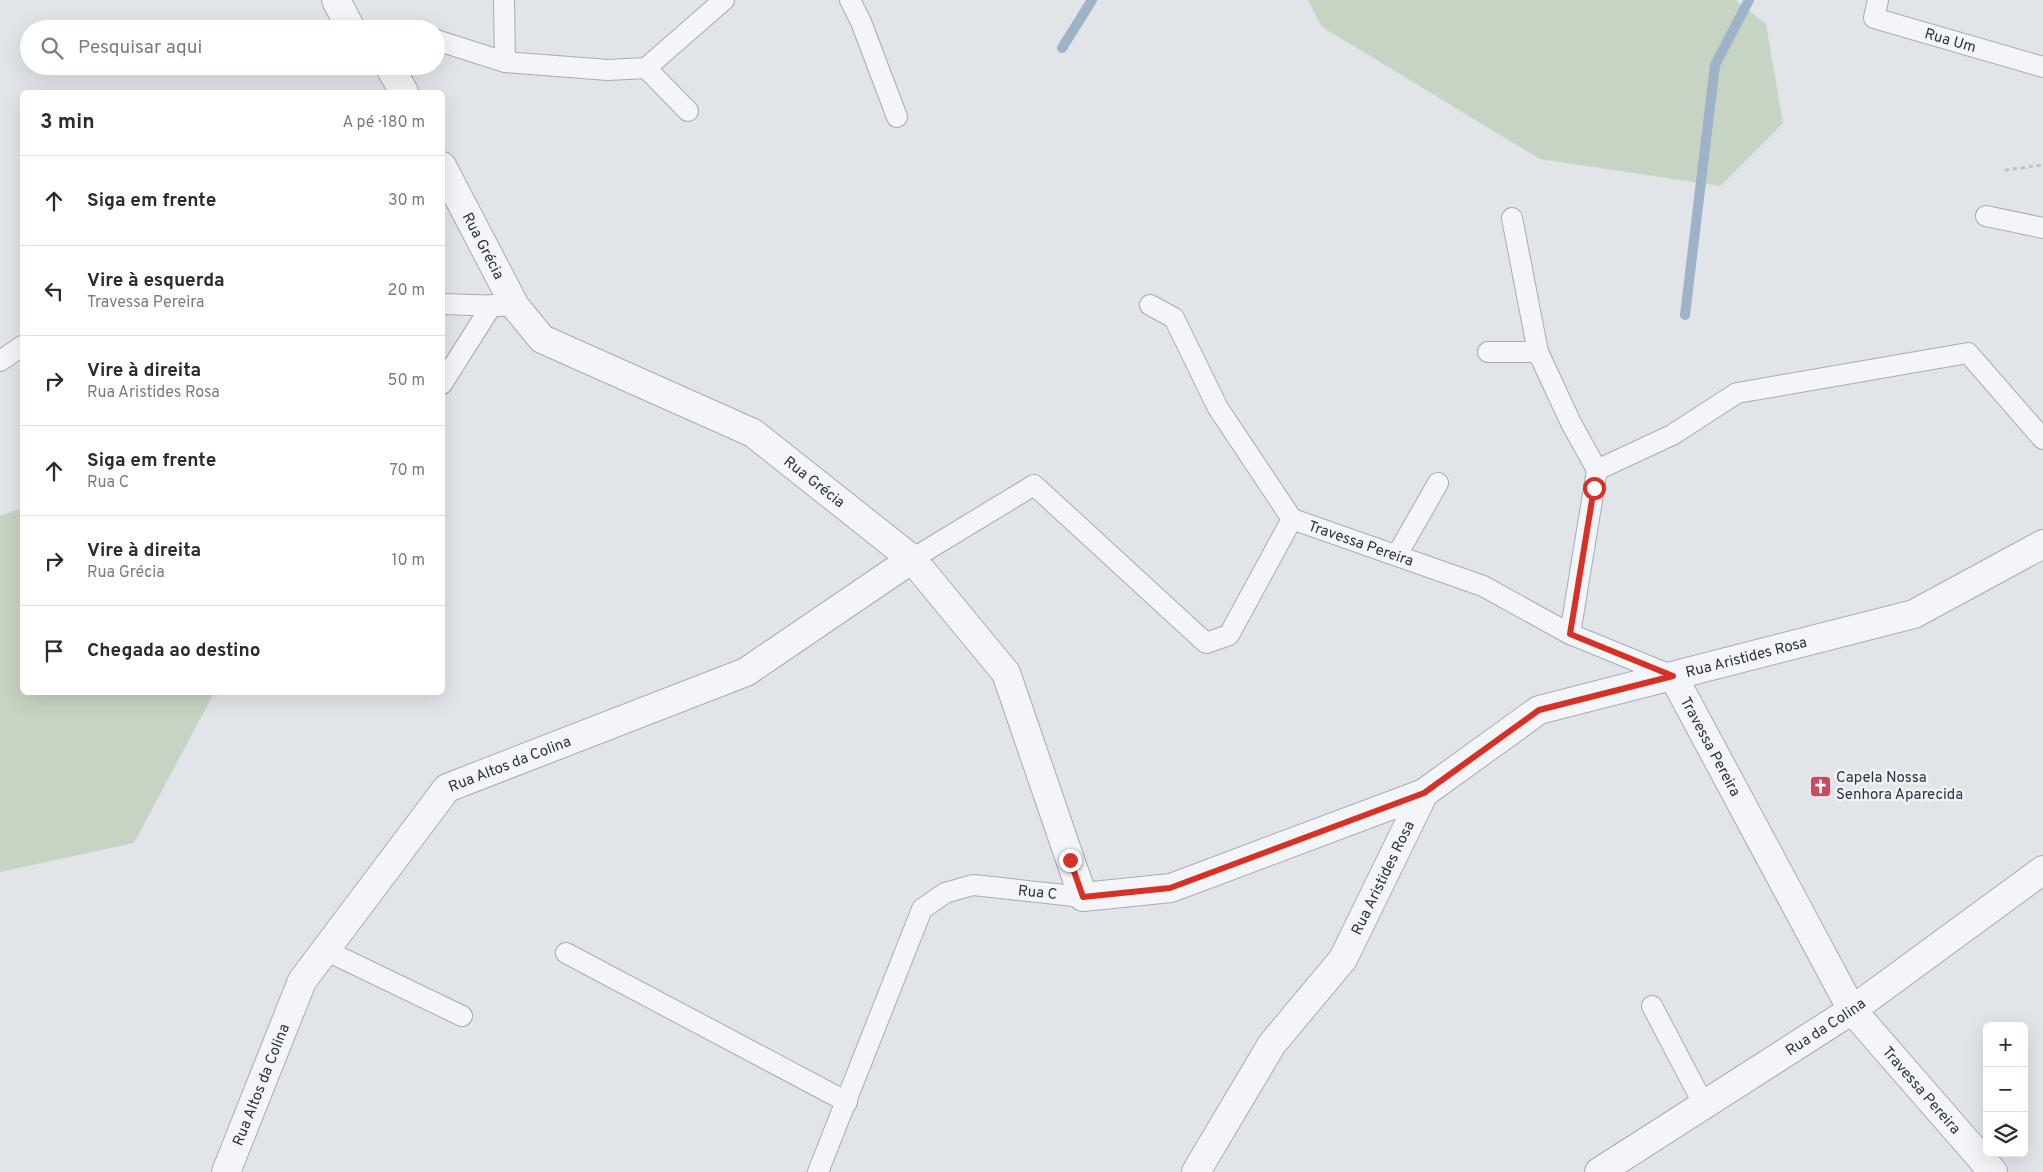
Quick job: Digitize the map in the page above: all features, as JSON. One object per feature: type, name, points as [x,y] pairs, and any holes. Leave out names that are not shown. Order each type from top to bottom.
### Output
[{"type":"street","points":[[336,0],[348,20]]},
{"type":"street","points":[[394,75],[403,90]]},
{"type":"street","name":"Rua Grécia","points":[[445,173],[504,306],[542,339],[753,434],[912,559],[1006,673],[1083,897]]},
{"type":"street","name":"Rua Aristides Rosa","points":[[1196,1172],[1272,1044],[1343,959],[1424,793],[1539,710],[1914,614],[2043,544]]},
{"type":"street","name":"Rua Altos da Colina","points":[[226,1172],[302,981],[447,788],[746,672],[912,559]]},
{"type":"street","name":"Travessa Pereira","points":[[1673,676],[1852,1010],[1993,1172]]},
{"type":"street","name":"Rua C","points":[[1083,897],[1170,888],[1424,793]]},
{"type":"street","name":"Rua da Colina","points":[[1599,1172],[1852,1010],[2043,870]]},
{"type":"lane","points":[[504,0],[505,62]]},
{"type":"lane","points":[[445,43],[505,62],[608,70],[646,68],[724,0]]},
{"type":"lane","points":[[850,0],[862,22],[898,116]]},
{"type":"lane","name":"Rua Um","points":[[1878,0],[1874,18],[2043,67]]},
{"type":"lane","points":[[646,68],[688,111]]},
{"type":"lane","points":[[1986,216],[2043,228]]},
{"type":"lane","points":[[1512,218],[1538,352],[1571,423],[1597,470],[1570,634]]},
{"type":"lane","points":[[445,304],[504,306]]},
{"type":"lane","name":"Travessa Pereira","points":[[1150,305],[1174,318],[1218,408],[1292,518],[1483,586],[1570,634],[1673,676]]},
{"type":"lane","points":[[445,380],[504,306]]},
{"type":"lane","points":[[0,362],[20,347]]},
{"type":"lane","points":[[1488,352],[1538,352]]},
{"type":"lane","points":[[1597,470],[1672,436],[1737,393],[1968,353],[2043,439]]},
{"type":"lane","points":[[1396,556],[1438,483]]},
{"type":"lane","points":[[912,559],[1034,485],[1206,642],[1229,635],[1292,518]]},
{"type":"lane","name":"Rua C","points":[[818,1172],[922,909],[944,893],[973,886],[1083,897]]},
{"type":"lane","points":[[325,950],[462,1016]]},
{"type":"lane","points":[[566,953],[847,1102]]},
{"type":"lane","points":[[1652,1006],[1704,1105]]},
{"type":"path","points":[[2005,170],[2043,165]]},
{"type":"green space","points":[[1308,0],[1735,0],[1766,24],[1783,123],[1720,186],[1540,159],[1322,27]]},
{"type":"green space","points":[[20,509],[20,695],[213,695],[134,843],[0,872],[0,516]]},
{"type":"waterway","points":[[1062,48],[1092,0]]},
{"type":"waterway","points":[[1685,315],[1715,65],[1749,0]]},
{"type":"place","name":"Capela Nossa Senhora Aparecida","points":[[1820,786]]},
{"type":"route","points":[[1070,860],[1083,897],[1170,888],[1424,793],[1539,710],[1673,676],[1570,634],[1594,488]]}]
